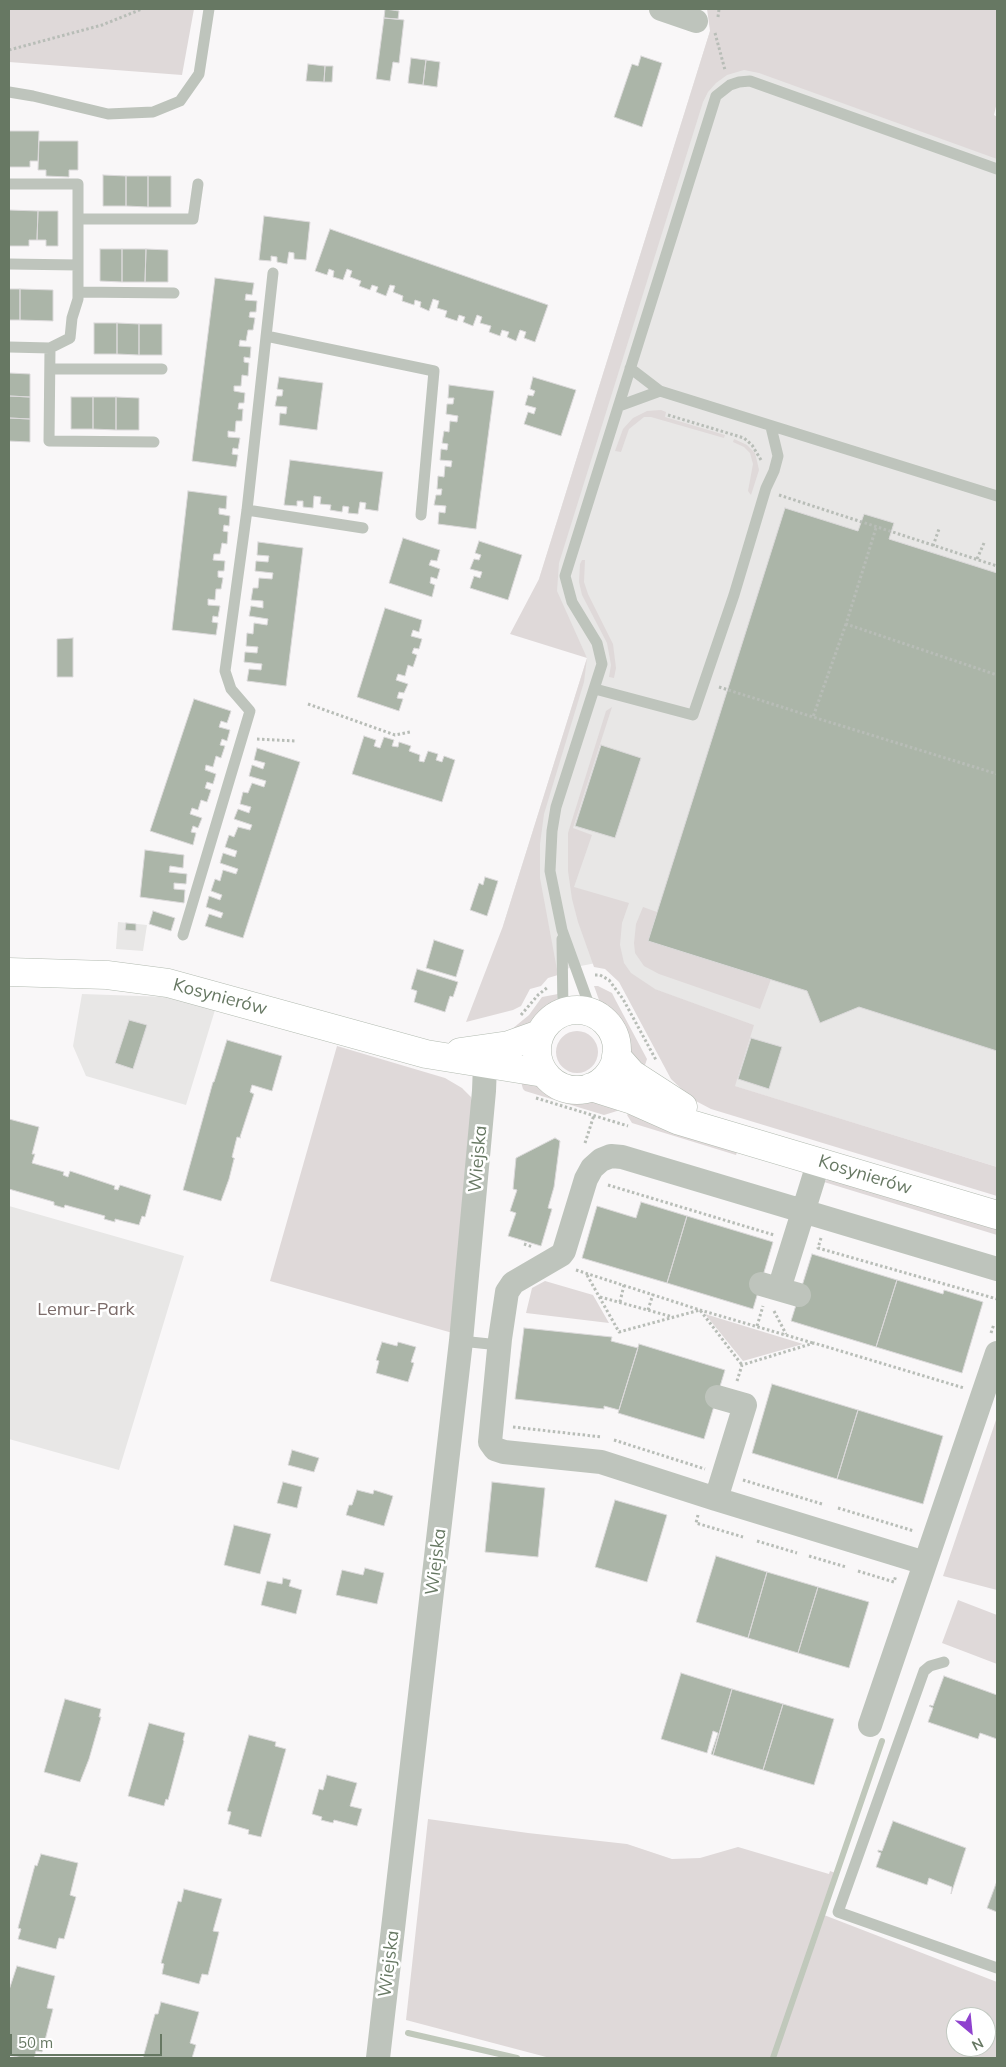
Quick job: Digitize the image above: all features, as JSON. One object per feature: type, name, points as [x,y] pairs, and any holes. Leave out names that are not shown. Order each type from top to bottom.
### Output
[{"type":"main road","name":"Kosynierów","points":[[9,972],[107,974],[168,983],[426,1054],[544,1073]]},
{"type":"main road","points":[[583,1010],[592,1013],[604,1020],[612,1030],[616,1043],[614,1066],[608,1075],[591,1088],[578,1090],[565,1088],[553,1082],[544,1073],[538,1060],[537,1047],[540,1034],[554,1018],[563,1012],[583,1010]]},
{"type":"main road","name":"Kosynierów","points":[[426,1054],[460,1052],[510,1045],[540,1034]]},
{"type":"main road","name":"Kosynierów","points":[[616,1056],[632,1074],[644,1083],[732,1136]]},
{"type":"main road","name":"Kosynierów","points":[[591,1088],[632,1100],[677,1120],[997,1214]]},
{"type":"street","points":[[661,9],[705,26]]},
{"type":"street","name":"Wiejska","points":[[378,2058],[461,1340],[485,1065]]},
{"type":"street","points":[[925,1563],[707,1507],[601,1462],[495,1449],[490,1442],[490,1434],[504,1300],[510,1286],[518,1279],[564,1251],[586,1179],[592,1168],[601,1160],[611,1156],[622,1157],[997,1269]]},
{"type":"street","points":[[774,1295],[818,1162]]},
{"type":"street","points":[[870,1725],[997,1353]]},
{"type":"street","points":[[707,1507],[745,1405],[727,1392]]},
{"type":"lane","points":[[9,92],[108,114],[153,112],[180,101],[199,74],[209,9]]},
{"type":"lane","points":[[592,1013],[562,930],[550,871],[552,831],[556,807],[602,664],[597,644],[572,602],[565,576],[716,96],[730,85],[739,82],[750,82],[769,87],[997,169]]},
{"type":"lane","points":[[9,184],[78,184],[78,292],[70,338],[50,348],[9,347]]},
{"type":"lane","points":[[78,219],[193,219],[198,184]]},
{"type":"lane","points":[[9,264],[78,265]]},
{"type":"lane","points":[[183,936],[250,711],[231,689],[226,671],[247,510],[273,273]]},
{"type":"lane","points":[[78,292],[174,293]]},
{"type":"lane","points":[[266,336],[434,371],[421,515]]},
{"type":"lane","points":[[50,348],[49,441],[154,442]]},
{"type":"lane","points":[[630,368],[660,391],[997,496]]},
{"type":"lane","points":[[50,369],[162,369]]},
{"type":"lane","points":[[618,406],[660,391]]},
{"type":"lane","points":[[595,689],[694,715],[734,596],[766,488],[776,464],[778,456],[771,426]]},
{"type":"lane","points":[[247,510],[363,528]]},
{"type":"lane","points":[[562,930],[563,1012]]},
{"type":"lane","points":[[461,1340],[499,1345]]},
{"type":"lane","points":[[944,1662],[930,1666],[924,1671],[838,1912],[997,1968]]},
{"type":"path","points":[[9,50],[102,25],[142,9]]},
{"type":"path","points":[[705,26],[730,85]]},
{"type":"path","points":[[861,522],[997,566]]},
{"type":"path","points":[[813,717],[846,624],[876,528]]},
{"type":"path","points":[[933,546],[939,529]]},
{"type":"path","points":[[977,559],[984,543]]},
{"type":"path","points":[[846,624],[997,675]]},
{"type":"path","points":[[719,687],[997,774]]},
{"type":"path","points":[[308,704],[395,734],[410,732]]},
{"type":"path","points":[[242,739],[296,741]]},
{"type":"path","points":[[591,970],[593,976]]},
{"type":"path","points":[[528,1095],[616,1122]]},
{"type":"path","points":[[605,1185],[778,1236]]},
{"type":"path","points":[[822,1234],[818,1248],[997,1299]]},
{"type":"path","points":[[572,1269],[700,1310],[972,1391]]},
{"type":"path","points":[[587,1274],[619,1332],[700,1310]]},
{"type":"path","points":[[620,1302],[624,1286]]},
{"type":"path","points":[[648,1310],[653,1294]]},
{"type":"path","points":[[757,1326],[774,1295]]},
{"type":"path","points":[[774,1295],[786,1335]]},
{"type":"path","points":[[600,1297],[673,1317]]},
{"type":"path","points":[[700,1310],[742,1365]]},
{"type":"path","points":[[727,1392],[742,1365],[814,1343]]},
{"type":"path","points":[[510,1426],[602,1437]]},
{"type":"path","points":[[741,1480],[822,1504]]},
{"type":"path","points":[[707,1507],[696,1522],[743,1536]]},
{"type":"path","points":[[838,1508],[916,1532]]},
{"type":"path","points":[[757,1540],[797,1553]]},
{"type":"path","points":[[809,1556],[846,1567]]},
{"type":"path","points":[[858,1571],[894,1582],[896,1573]]},
{"type":"shaded area","points":[[9,9],[194,9],[182,75],[9,62]]},
{"type":"shaded area","points":[[707,9],[997,9],[997,102],[994,115],[997,117],[997,159],[759,73],[744,70],[727,75],[708,92],[703,102],[559,563],[557,591],[587,658],[510,634],[539,579],[710,31]]},
{"type":"shaded area","points":[[710,31],[997,139],[997,1167],[734,1086],[753,1025],[632,981],[596,963],[545,973],[503,926],[587,658],[539,579]]},
{"type":"shaded area","points":[[661,410],[666,412],[665,417],[725,435],[724,438],[651,417],[644,417],[629,429],[621,452],[615,451],[623,429],[633,418],[647,411]]},
{"type":"shaded area","points":[[734,439],[747,445],[755,453],[759,470],[751,495],[748,491],[753,464],[750,453],[744,447],[733,442]]},
{"type":"shaded area","points":[[582,560],[585,560],[584,582],[588,594],[613,644],[616,668],[614,678],[609,677],[611,665],[607,643],[582,595],[579,582]]},
{"type":"shaded area","points":[[587,658],[584,682],[544,814],[540,844],[540,878],[558,975],[548,978],[541,986],[530,989],[521,1006],[513,1010],[466,1022],[503,926]]},
{"type":"shaded area","points":[[612,707],[573,828],[592,835],[574,887],[629,903],[622,923],[620,945],[624,963],[631,973],[655,989],[754,1025],[735,1086],[997,1167],[997,1196],[711,1109],[692,1099],[671,1079],[619,982],[605,969],[594,967],[572,899],[568,871],[568,833],[606,711]]},
{"type":"shaded area","points":[[643,907],[657,912],[648,941],[771,979],[760,1009],[659,974],[644,966],[635,953],[634,943],[636,924]]},
{"type":"shaded area","points":[[118,922],[147,925],[143,951],[116,949]]},
{"type":"shaded area","points":[[594,986],[612,993],[647,1059],[642,1074],[627,1053],[618,1025],[603,1011]]},
{"type":"shaded area","points":[[82,994],[169,997],[215,1010],[186,1105],[86,1076],[73,1046]]},
{"type":"shaded area","points":[[558,994],[554,1010],[540,1022],[514,1038],[512,1029],[529,1015],[542,997]]},
{"type":"shaded area","points":[[581,1031],[589,1034],[595,1040],[598,1052],[595,1064],[589,1070],[573,1073],[565,1070],[559,1064],[556,1048],[559,1040],[565,1034]]},
{"type":"shaded area","points":[[337,1046],[445,1078],[462,1088],[471,1097],[475,1121],[456,1334],[270,1281]]},
{"type":"shaded area","points":[[519,1075],[540,1082],[558,1096],[568,1099],[589,1097],[621,1105],[617,1111],[604,1115],[525,1091]]},
{"type":"shaded area","points":[[632,1109],[739,1147],[736,1155],[632,1123],[627,1115]]},
{"type":"shaded area","points":[[828,1179],[997,1226],[997,1235],[824,1182]]},
{"type":"shaded area","name":"Lemur-Park","points":[[9,1206],[184,1256],[119,1470],[9,1439]]},
{"type":"shaded area","points":[[545,1281],[593,1295],[609,1323],[526,1313],[532,1288]]},
{"type":"shaded area","points":[[705,1314],[803,1344],[743,1361]]},
{"type":"shaded area","points":[[997,1417],[997,1590],[943,1576]]},
{"type":"shaded area","points":[[958,1600],[997,1615],[997,1664],[942,1643]]},
{"type":"shaded area","points":[[428,1819],[627,1844],[672,1859],[700,1858],[738,1847],[829,1874],[830,1871],[838,1874],[824,1915],[997,1982],[997,2058],[550,2058],[406,2020]]},
{"type":"building","points":[[385,9],[399,11],[398,19],[384,18]]},
{"type":"building","points":[[384,18],[404,20],[399,63],[393,62],[390,81],[376,79]]},
{"type":"building","points":[[641,56],[662,63],[642,127],[614,117],[632,64],[638,66]]},
{"type":"building","points":[[411,58],[426,60],[423,85],[408,83]]},
{"type":"building","points":[[426,60],[440,62],[437,87],[423,85]]},
{"type":"building","points":[[308,64],[325,66],[324,82],[306,81]]},
{"type":"building","points":[[325,66],[333,66],[332,82],[324,82]]},
{"type":"building","points":[[9,131],[39,131],[38,161],[30,161],[30,167],[9,167]]},
{"type":"building","points":[[39,141],[78,141],[78,170],[69,170],[69,177],[46,176],[46,170],[38,170]]},
{"type":"building","points":[[103,175],[126,176],[126,206],[103,206]]},
{"type":"building","points":[[126,176],[148,176],[148,207],[126,206]]},
{"type":"building","points":[[148,176],[171,176],[171,207],[148,207]]},
{"type":"building","points":[[9,210],[38,211],[37,240],[29,240],[29,246],[9,246]]},
{"type":"building","points":[[38,211],[58,211],[58,246],[46,246],[46,240],[37,240]]},
{"type":"building","points":[[264,216],[310,222],[306,260],[294,259],[294,253],[289,252],[287,264],[277,262],[277,257],[271,256],[271,261],[259,260]]},
{"type":"building","points":[[330,229],[548,305],[535,342],[524,338],[526,332],[520,330],[516,341],[507,337],[509,332],[502,330],[500,336],[489,332],[491,326],[480,323],[482,317],[477,315],[473,326],[463,322],[465,317],[459,315],[457,321],[445,317],[447,311],[437,308],[439,301],[433,299],[429,311],[420,307],[421,302],[415,300],[414,305],[402,301],[403,296],[393,292],[395,286],[390,285],[386,296],[376,292],[378,287],[372,285],[370,290],[359,286],[361,281],[350,277],[352,271],[347,269],[343,280],[333,277],[334,271],[329,269],[327,275],[315,271]]},
{"type":"building","points":[[100,249],[122,249],[122,282],[100,281]]},
{"type":"building","points":[[122,249],[146,249],[145,282],[122,282]]},
{"type":"building","points":[[146,249],[168,250],[168,282],[145,282]]},
{"type":"building","points":[[215,278],[254,283],[252,295],[246,294],[245,300],[257,301],[256,312],[250,312],[249,317],[255,318],[253,330],[248,330],[246,341],[240,340],[239,346],[251,347],[250,358],[244,357],[244,362],[249,363],[248,376],[242,375],[241,386],[234,386],[234,391],[245,393],[244,403],[239,403],[238,409],[243,409],[242,421],[236,421],[235,432],[228,431],[228,437],[240,438],[238,449],[233,448],[232,454],[238,455],[236,467],[192,461]]},
{"type":"building","points":[[9,289],[20,289],[20,320],[9,320]]},
{"type":"building","points":[[20,289],[53,290],[53,321],[20,320]]},
{"type":"building","points":[[94,323],[117,323],[117,354],[94,354]]},
{"type":"building","points":[[117,323],[139,324],[139,355],[117,354]]},
{"type":"building","points":[[139,324],[162,324],[162,355],[139,355]]},
{"type":"building","points":[[9,373],[30,374],[30,397],[9,396]]},
{"type":"building","points":[[279,377],[323,383],[317,430],[279,425],[280,413],[286,414],[287,407],[275,406],[277,396],[282,396],[283,390],[277,389]]},
{"type":"building","points":[[533,377],[576,390],[561,436],[524,424],[528,412],[534,414],[536,408],[525,405],[528,395],[533,396],[535,391],[530,389]]},
{"type":"building","points":[[449,385],[494,391],[476,529],[438,524],[439,512],[445,513],[446,506],[434,505],[436,495],[441,495],[442,489],[437,489],[438,476],[444,477],[445,466],[451,467],[452,461],[440,460],[441,449],[447,450],[448,444],[442,443],[444,431],[449,432],[450,421],[457,422],[458,416],[446,414],[447,404],[453,404],[454,398],[448,398]]},
{"type":"building","points":[[9,396],[30,397],[30,419],[9,418]]},
{"type":"building","points":[[71,397],[93,397],[93,429],[71,429]]},
{"type":"building","points":[[93,397],[116,397],[116,430],[93,429]]},
{"type":"building","points":[[116,397],[139,398],[139,430],[116,430]]},
{"type":"building","points":[[9,418],[30,419],[30,442],[9,441]]},
{"type":"building","points":[[290,460],[383,472],[378,511],[365,509],[366,503],[360,502],[358,514],[348,513],[349,507],[343,506],[342,512],[330,510],[331,505],[320,504],[321,497],[314,496],[313,508],[303,507],[303,501],[297,501],[297,506],[284,505]]},
{"type":"building","points":[[188,491],[227,496],[226,509],[219,508],[219,514],[230,516],[229,526],[224,525],[223,531],[228,532],[227,544],[222,543],[220,554],[214,554],[213,560],[225,561],[224,571],[218,571],[218,577],[223,578],[221,589],[216,589],[215,600],[208,599],[208,605],[220,606],[218,617],[213,616],[212,622],[218,623],[216,635],[172,630]]},
{"type":"building","points":[[785,508],[858,531],[864,514],[894,523],[889,539],[997,573],[997,1051],[859,1007],[820,1023],[807,991],[648,941]]},
{"type":"building","points":[[403,538],[440,550],[437,561],[431,560],[429,565],[440,569],[437,579],[431,577],[430,583],[435,585],[432,597],[389,583]]},
{"type":"building","points":[[479,541],[522,555],[508,600],[470,588],[474,576],[480,578],[482,572],[470,569],[474,559],[479,560],[481,555],[475,553]]},
{"type":"building","points":[[258,542],[303,548],[286,686],[247,681],[249,669],[261,670],[262,664],[244,662],[245,652],[257,653],[258,647],[246,646],[247,633],[253,634],[254,623],[267,625],[268,619],[249,616],[251,606],[263,608],[263,601],[251,600],[253,588],[258,588],[259,578],[272,579],[273,573],[255,571],[256,561],[268,562],[269,556],[257,555]]},
{"type":"building","points":[[385,608],[422,620],[419,632],[413,630],[411,636],[422,639],[419,649],[414,648],[412,653],[417,655],[413,667],[408,665],[405,676],[398,674],[396,680],[408,684],[404,693],[399,692],[397,698],[403,699],[399,711],[357,697]]},
{"type":"building","points":[[73,638],[73,677],[57,677],[57,639]]},
{"type":"building","points":[[194,699],[231,711],[227,723],[221,721],[219,727],[230,730],[227,741],[222,739],[220,745],[225,746],[221,758],[216,756],[213,767],[206,765],[205,770],[216,774],[213,784],[207,782],[205,788],[211,790],[207,802],[201,800],[198,810],[192,808],[190,814],[202,818],[198,828],[193,826],[191,832],[196,833],[193,845],[150,831]]},
{"type":"building","points":[[364,736],[376,740],[374,746],[380,748],[384,737],[394,740],[392,746],[398,747],[399,742],[411,746],[409,751],[420,755],[419,761],[424,762],[428,751],[438,754],[436,760],[442,762],[444,756],[455,760],[442,802],[352,774]]},
{"type":"building","points":[[601,745],[641,758],[615,838],[575,826]]},
{"type":"building","points":[[257,748],[300,762],[243,938],[205,926],[209,914],[221,918],[223,913],[206,907],[209,896],[220,900],[222,895],[211,891],[215,879],[220,881],[223,870],[236,874],[238,869],[220,863],[223,853],[235,857],[237,851],[225,847],[229,835],[234,837],[238,827],[250,830],[252,825],[234,819],[238,809],[249,813],[251,807],[240,804],[243,792],[248,793],[252,783],[264,787],[266,781],[249,776],[252,765],[263,769],[265,763],[254,760]]},
{"type":"building","points":[[145,850],[184,855],[183,868],[170,866],[169,872],[187,874],[186,884],[174,883],[174,889],[185,890],[184,903],[140,897]]},
{"type":"building","points":[[485,877],[498,881],[487,916],[470,910],[479,883],[483,885]]},
{"type":"building","points":[[153,911],[175,918],[171,931],[149,924]]},
{"type":"building","points":[[126,923],[136,924],[136,931],[125,930]]},
{"type":"building","points":[[434,940],[464,950],[456,977],[426,968]]},
{"type":"building","points":[[417,969],[458,982],[453,997],[450,996],[445,1012],[414,1002],[417,991],[411,989]]},
{"type":"building","points":[[129,1020],[147,1025],[133,1069],[115,1063]]},
{"type":"building","points":[[751,1038],[782,1047],[769,1089],[738,1079]]},
{"type":"building","points":[[227,1040],[282,1056],[272,1091],[252,1085],[250,1092],[254,1094],[241,1138],[237,1137],[232,1157],[235,1159],[221,1201],[183,1190],[213,1082]]},
{"type":"building","points":[[9,1119],[39,1127],[32,1154],[35,1154],[32,1163],[64,1172],[63,1175],[68,1177],[70,1171],[115,1186],[114,1189],[118,1190],[120,1185],[151,1195],[145,1217],[142,1216],[139,1225],[115,1219],[115,1222],[104,1219],[105,1216],[65,1205],[64,1208],[54,1205],[54,1202],[9,1189]]},
{"type":"building","points":[[555,1138],[560,1141],[554,1187],[548,1208],[552,1209],[541,1246],[508,1236],[516,1213],[510,1211],[517,1190],[513,1189],[516,1158]]},
{"type":"building","points":[[641,1202],[687,1216],[667,1283],[582,1258],[597,1206],[636,1218]]},
{"type":"building","points":[[687,1216],[773,1242],[753,1309],[667,1283]]},
{"type":"building","points":[[812,1254],[897,1280],[876,1347],[791,1321]]},
{"type":"building","points":[[897,1280],[943,1294],[944,1290],[983,1302],[962,1373],[876,1347]]},
{"type":"building","points":[[524,1328],[612,1337],[611,1341],[638,1348],[619,1410],[604,1406],[604,1409],[515,1399]]},
{"type":"building","points":[[382,1342],[397,1346],[398,1342],[416,1347],[411,1362],[414,1363],[408,1382],[376,1373],[379,1361],[376,1360]]},
{"type":"building","points":[[639,1344],[725,1370],[704,1439],[618,1413]]},
{"type":"building","points":[[772,1384],[858,1410],[837,1479],[752,1453]]},
{"type":"building","points":[[858,1410],[943,1436],[923,1504],[837,1479]]},
{"type":"building","points":[[292,1450],[319,1458],[314,1472],[288,1465]]},
{"type":"building","points":[[283,1482],[302,1487],[297,1508],[277,1503]]},
{"type":"building","points":[[492,1482],[545,1488],[538,1557],[485,1552]]},
{"type":"building","points":[[357,1490],[373,1494],[374,1490],[393,1496],[384,1526],[346,1515]]},
{"type":"building","points":[[615,1500],[667,1515],[647,1582],[595,1567]]},
{"type":"building","points":[[234,1525],[271,1534],[260,1574],[224,1565]]},
{"type":"building","points":[[716,1556],[767,1572],[748,1638],[696,1622]]},
{"type":"building","points":[[365,1568],[384,1573],[377,1604],[336,1595],[342,1570],[363,1575]]},
{"type":"building","points":[[767,1572],[818,1587],[798,1653],[748,1638]]},
{"type":"building","points":[[283,1578],[291,1580],[289,1586],[302,1590],[296,1614],[261,1605],[267,1581],[282,1584]]},
{"type":"building","points":[[818,1587],[869,1602],[849,1668],[798,1653]]},
{"type":"building","points":[[681,1673],[732,1689],[713,1755],[711,1754],[718,1733],[713,1731],[707,1753],[661,1739]]},
{"type":"building","points":[[944,1676],[997,1695],[997,1739],[980,1733],[978,1739],[928,1722],[933,1708],[929,1706],[933,1706]]},
{"type":"building","points":[[732,1689],[783,1704],[763,1770],[713,1755]]},
{"type":"building","points":[[65,1699],[101,1709],[99,1717],[101,1717],[89,1759],[80,1782],[44,1772]]},
{"type":"building","points":[[783,1704],[834,1719],[814,1785],[763,1770]]},
{"type":"building","points":[[149,1723],[185,1733],[168,1800],[166,1799],[164,1806],[128,1796]]},
{"type":"building","points":[[249,1735],[276,1742],[275,1746],[286,1749],[261,1837],[248,1834],[249,1830],[228,1824],[231,1812],[227,1811]]},
{"type":"building","points":[[327,1775],[357,1783],[350,1806],[362,1809],[357,1826],[334,1820],[333,1823],[321,1820],[322,1817],[312,1814],[319,1789],[323,1790]]},
{"type":"building","points":[[893,1821],[966,1848],[951,1894],[952,1887],[929,1878],[927,1885],[876,1867],[881,1853],[878,1850],[882,1851]]},
{"type":"building","points":[[41,1854],[78,1863],[70,1895],[76,1897],[64,1939],[59,1938],[56,1949],[18,1939],[21,1929],[18,1928],[35,1865],[37,1866]]},
{"type":"building","points":[[997,1881],[997,1912],[987,1908]]},
{"type":"building","points":[[184,1889],[222,1899],[213,1931],[219,1932],[208,1975],[202,1974],[199,1984],[162,1974],[164,1964],[161,1963],[178,1901],[181,1902]]},
{"type":"building","points":[[17,1966],[55,1976],[47,2008],[53,2009],[42,2052],[36,2051],[34,2058],[9,2055],[9,1990]]},
{"type":"building","points":[[161,2002],[199,2012],[190,2043],[196,2045],[192,2058],[143,2058],[155,2014],[158,2014]]},
{"type":"waterway","points":[[773,2058],[882,1741]]},
{"type":"waterway","points":[[408,2033],[517,2058]]}]
